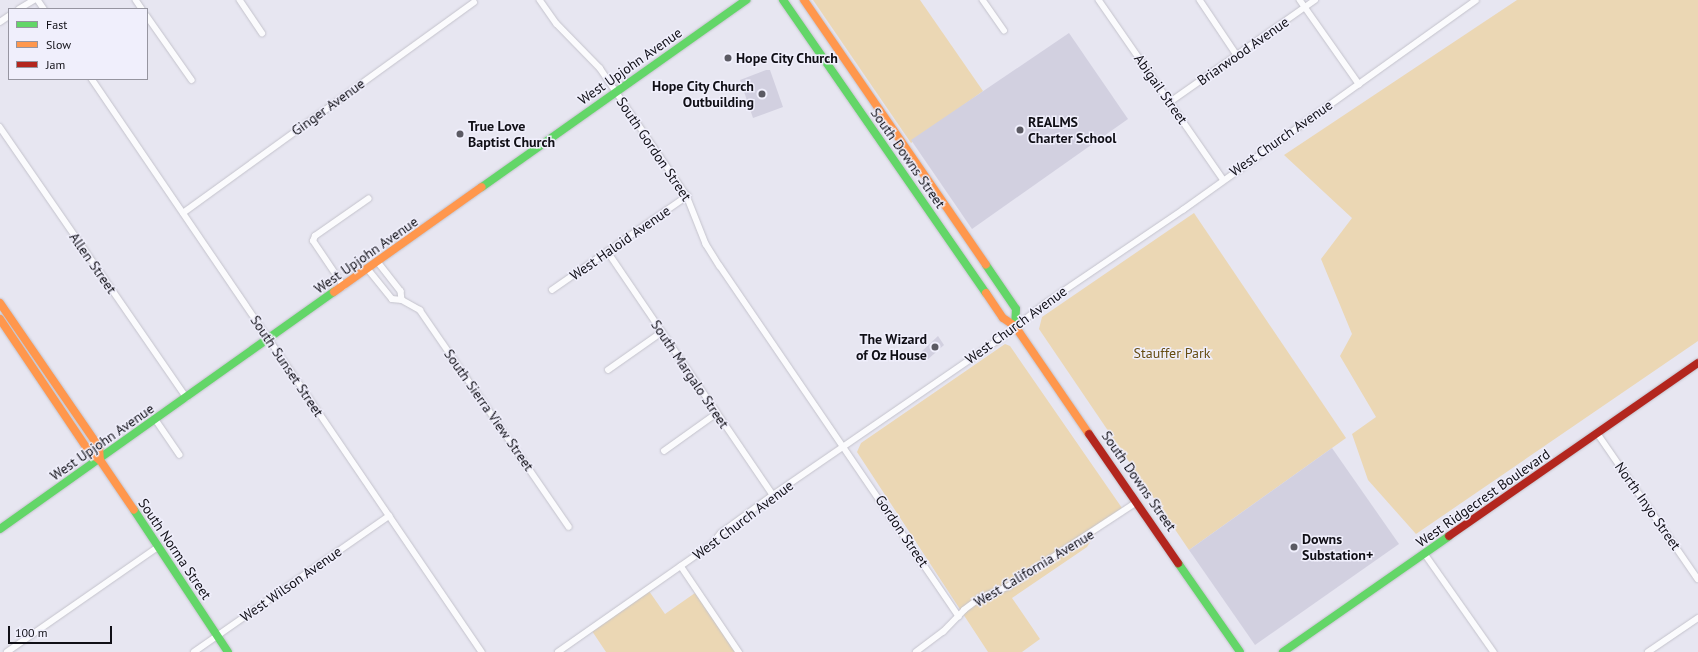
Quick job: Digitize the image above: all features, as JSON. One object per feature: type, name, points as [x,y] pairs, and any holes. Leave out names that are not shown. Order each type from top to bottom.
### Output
[{"type":"main road","name":"West Upjohn Avenue","points":[[0,528],[100,460],[746,0]]},
{"type":"main road","name":"South Downs Street","points":[[784,0],[1002,318],[1015,326],[1240,652]]},
{"type":"main road","name":"South Downs Street","points":[[804,0],[1016,309],[1015,326]]},
{"type":"main road","name":"South Norma Street","points":[[0,303],[100,447],[100,460]]},
{"type":"main road","name":"South Norma Street","points":[[0,319],[90,453],[100,460],[228,652]]},
{"type":"main road","name":"West Ridgecrest Boulevard","points":[[1283,652],[1698,363]]},
{"type":"street","points":[[21,8],[34,0]]},
{"type":"street","points":[[240,0],[262,33]]},
{"type":"street","name":"South Gordon Street","points":[[540,0],[558,24],[600,68],[687,196],[706,244],[844,448]]},
{"type":"street","points":[[983,0],[1004,30]]},
{"type":"street","name":"Abigail Street","points":[[1100,0],[1223,179]]},
{"type":"street","points":[[1200,0],[1238,55]]},
{"type":"street","points":[[1300,0],[1359,84]]},
{"type":"street","name":"Briarwood Avenue","points":[[1170,102],[1315,0]]},
{"type":"street","name":"West Church Avenue","points":[[558,652],[681,566],[773,495],[844,448],[1476,0]]},
{"type":"street","name":"Ginger Avenue","points":[[183,213],[474,2]]},
{"type":"street","points":[[148,17],[192,80]]},
{"type":"street","name":"South Sunset Street","points":[[93,80],[482,652]]},
{"type":"street","name":"Allen Street","points":[[0,127],[187,398]]},
{"type":"street","name":"West Haloid Avenue","points":[[552,290],[687,196]]},
{"type":"street","points":[[344,287],[313,240],[315,236],[368,199]]},
{"type":"street","name":"South Margalo Street","points":[[608,252],[773,495]]},
{"type":"street","points":[[378,262],[401,291],[402,300]]},
{"type":"street","name":"South Sierra View Street","points":[[368,269],[392,299],[402,300],[420,310],[569,526]]},
{"type":"street","points":[[608,370],[662,332]]},
{"type":"street","points":[[664,451],[717,413]]},
{"type":"street","points":[[156,420],[180,455]]},
{"type":"street","name":"North Inyo Street","points":[[1598,434],[1698,579]]},
{"type":"street","name":"Gordon Street","points":[[844,448],[959,616]]},
{"type":"street","name":"West California Avenue","points":[[916,652],[943,632],[980,598],[1009,586],[1137,502]]},
{"type":"street","name":"West Wilson Avenue","points":[[194,652],[389,516]]},
{"type":"street","points":[[7,652],[158,547]]},
{"type":"street","points":[[1425,554],[1494,652]]},
{"type":"street","points":[[681,566],[739,652]]},
{"type":"street","points":[[1648,652],[1698,618]]},
{"type":"green space","points":[[813,0],[920,0],[983,91],[911,143]]},
{"type":"green space","points":[[1517,0],[1698,0],[1698,341],[1416,534],[1368,480],[1352,434],[1376,417],[1340,356],[1352,334],[1321,259],[1352,218],[1284,155]]},
{"type":"green space","name":"Stauffer Park","points":[[1194,213],[1346,438],[1189,550],[1039,329],[1042,317]]},
{"type":"green space","points":[[1005,344],[1010,346],[1122,508],[1100,526],[1087,547],[1012,598],[1040,639],[1022,652],[988,652],[857,452],[861,443]]},
{"type":"green space","points":[[649,591],[665,614],[695,593],[736,652],[606,652],[592,631]]},
{"type":"building","name":"REALMS Charter School","points":[[1069,33],[1128,119],[972,229],[911,140]]},
{"type":"building","name":"Hope City Church Outbuilding","points":[[766,70],[770,70],[783,107],[753,118],[740,80]]},
{"type":"building","points":[[938,336],[944,345],[926,361],[920,353]]},
{"type":"building","name":"Downs Substation+","points":[[1332,448],[1399,544],[1255,645],[1189,550]]},
{"type":"traffic: fast","points":[[482,187],[746,0]]},
{"type":"traffic: fast","points":[[783,0],[986,293]]},
{"type":"traffic: fast","points":[[986,265],[1016,309],[1015,326]]},
{"type":"traffic: fast","points":[[0,529],[334,292]]},
{"type":"traffic: fast","points":[[134,510],[228,652]]},
{"type":"traffic: fast","points":[[1283,652],[1449,536]]},
{"type":"traffic: fast","points":[[1178,563],[1240,652]]},
{"type":"traffic: slow","points":[[804,0],[986,265]]},
{"type":"traffic: slow","points":[[334,292],[482,187]]},
{"type":"traffic: slow","points":[[986,293],[1003,318],[1015,326],[1089,434]]},
{"type":"traffic: slow","points":[[0,303],[99,447],[100,460]]},
{"type":"traffic: slow","points":[[0,319],[90,453],[100,460],[134,510]]},
{"type":"traffic: jam","points":[[1449,536],[1698,363]]},
{"type":"traffic: jam","points":[[1089,434],[1178,563]]},
{"type":"place","name":"Hope City Church","points":[[728,58]]},
{"type":"place","name":"Hope City Church Outbuilding","points":[[762,94]]},
{"type":"place","name":"REALMS Charter School","points":[[1020,130]]},
{"type":"place","name":"True Love Baptist Church","points":[[460,134]]},
{"type":"place","name":"The Wizard of Oz House","points":[[935,347]]},
{"type":"place","name":"Downs Substation+","points":[[1294,547]]}]
